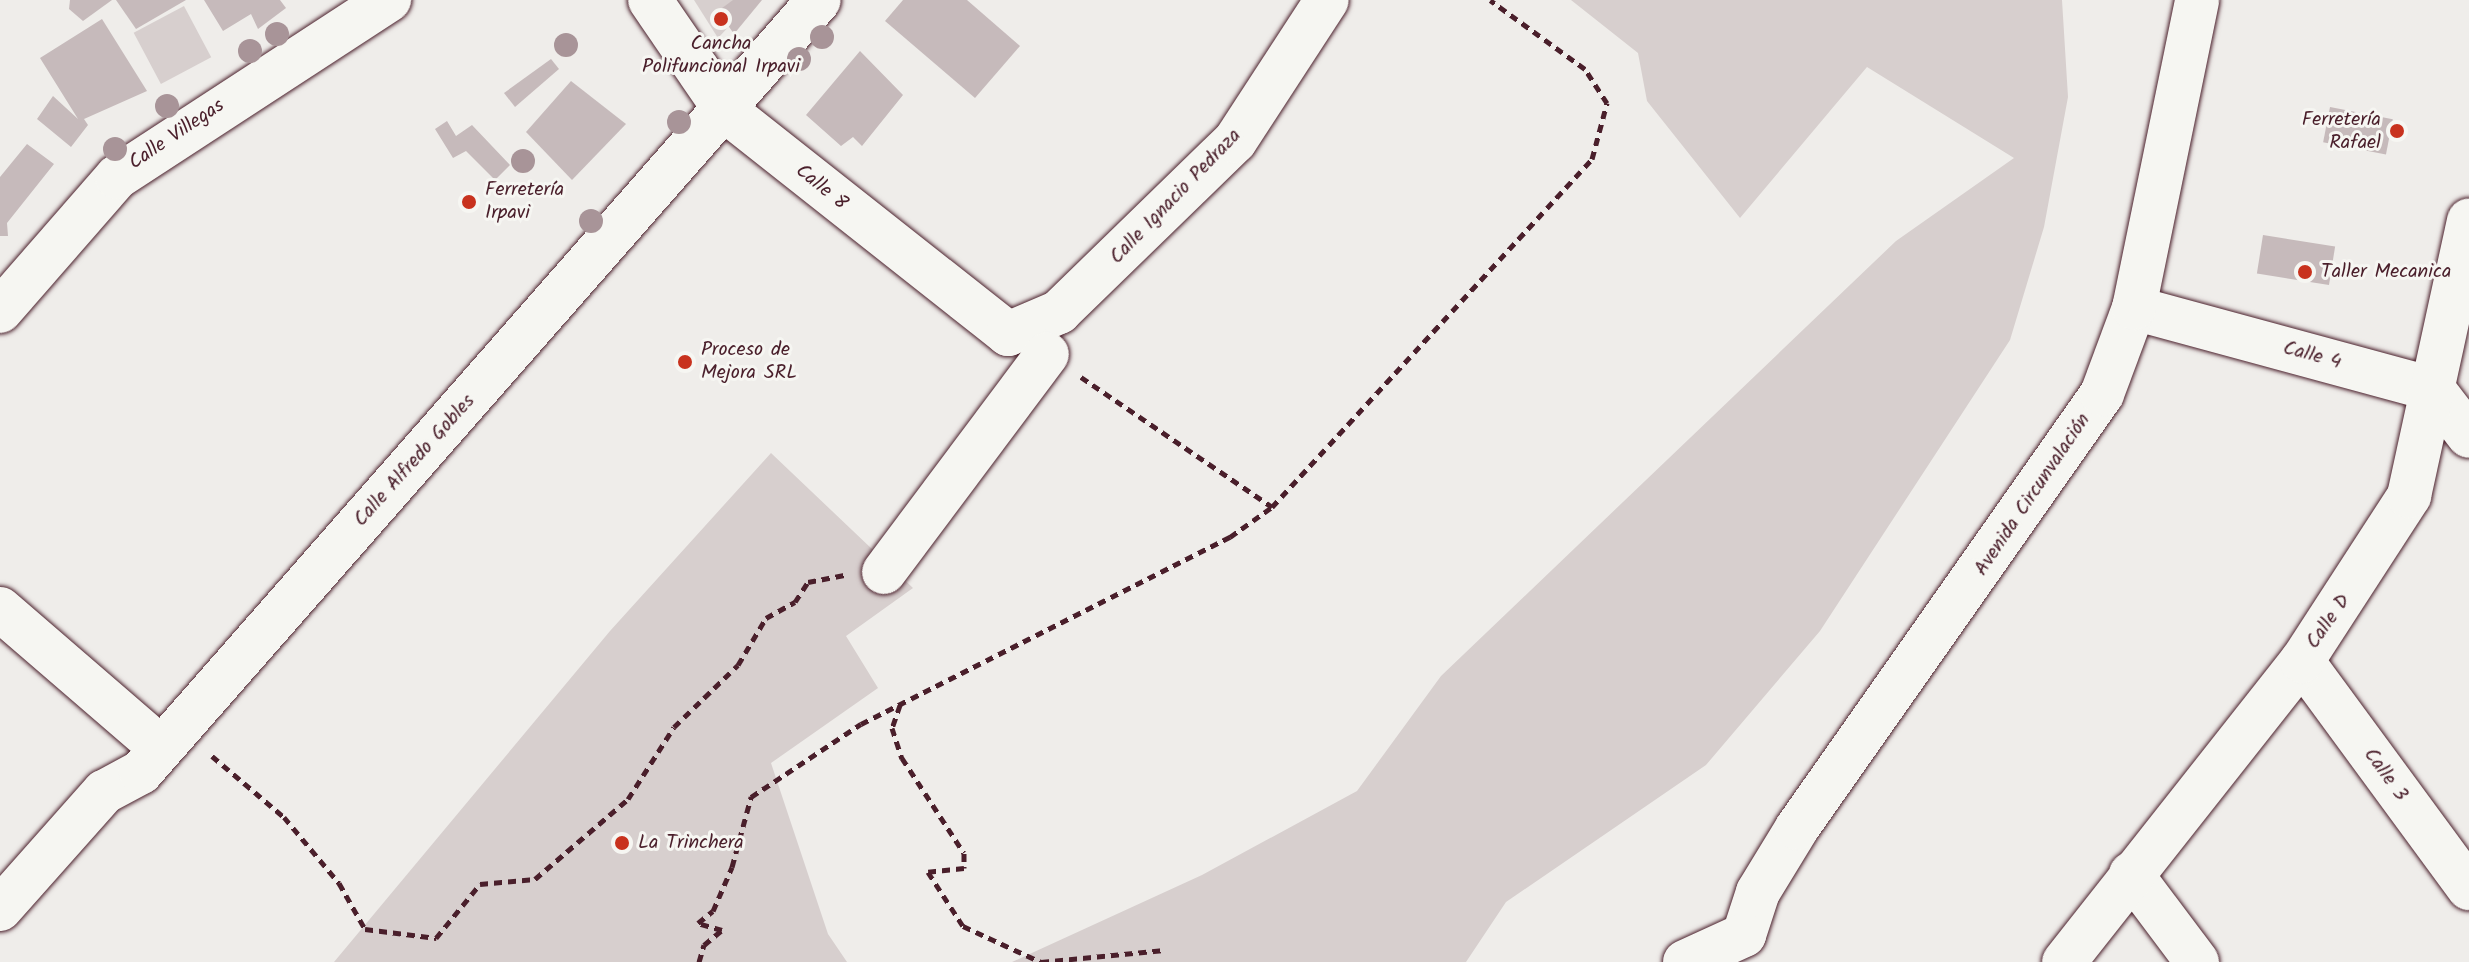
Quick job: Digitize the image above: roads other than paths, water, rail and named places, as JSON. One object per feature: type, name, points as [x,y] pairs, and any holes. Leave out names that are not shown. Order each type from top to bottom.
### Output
[{"type":"street","name":"Calle Villegas","points":[[0,311],[117,177],[389,0]]},
{"type":"street","name":"Calle 8","points":[[650,0],[726,111],[991,326],[1037,342]]},
{"type":"street","name":"Calle Alfredo Gobles","points":[[0,909],[104,792],[141,772],[726,111],[819,0]]},
{"type":"street","name":"Calle Ignacio Pedraza","points":[[884,572],[1037,342],[1086,288],[1235,141],[1327,0]]},
{"type":"street","name":"Avenida Circunvalación","points":[[1751,949],[1758,892],[1797,828],[2102,394],[2134,308],[2197,0]]},
{"type":"street","name":"Calle D","points":[[2064,962],[2302,661],[2409,496],[2469,220]]},
{"type":"street","name":"Calle 4","points":[[2134,308],[2433,389]]},
{"type":"street","points":[[2433,389],[2469,436]]},
{"type":"street","points":[[0,609],[160,747]]},
{"type":"street","name":"Calle 3","points":[[2302,661],[2469,888]]},
{"type":"street","points":[[2131,874],[2197,962]]},
{"type":"street","points":[[1685,962],[1751,949]]},
{"type":"place","name":"Cancha Polifuncional Irpavi","points":[[721,19]]},
{"type":"place","name":"Ferretería Rafael","points":[[2397,131]]},
{"type":"place","name":"Ferretería Irpavi","points":[[469,202]]},
{"type":"place","name":"Taller Mecanica","points":[[2305,272]]},
{"type":"place","name":"Proceso de Mejora SRL","points":[[685,362]]},
{"type":"place","name":"La Trinchera","points":[[622,843]]}]
